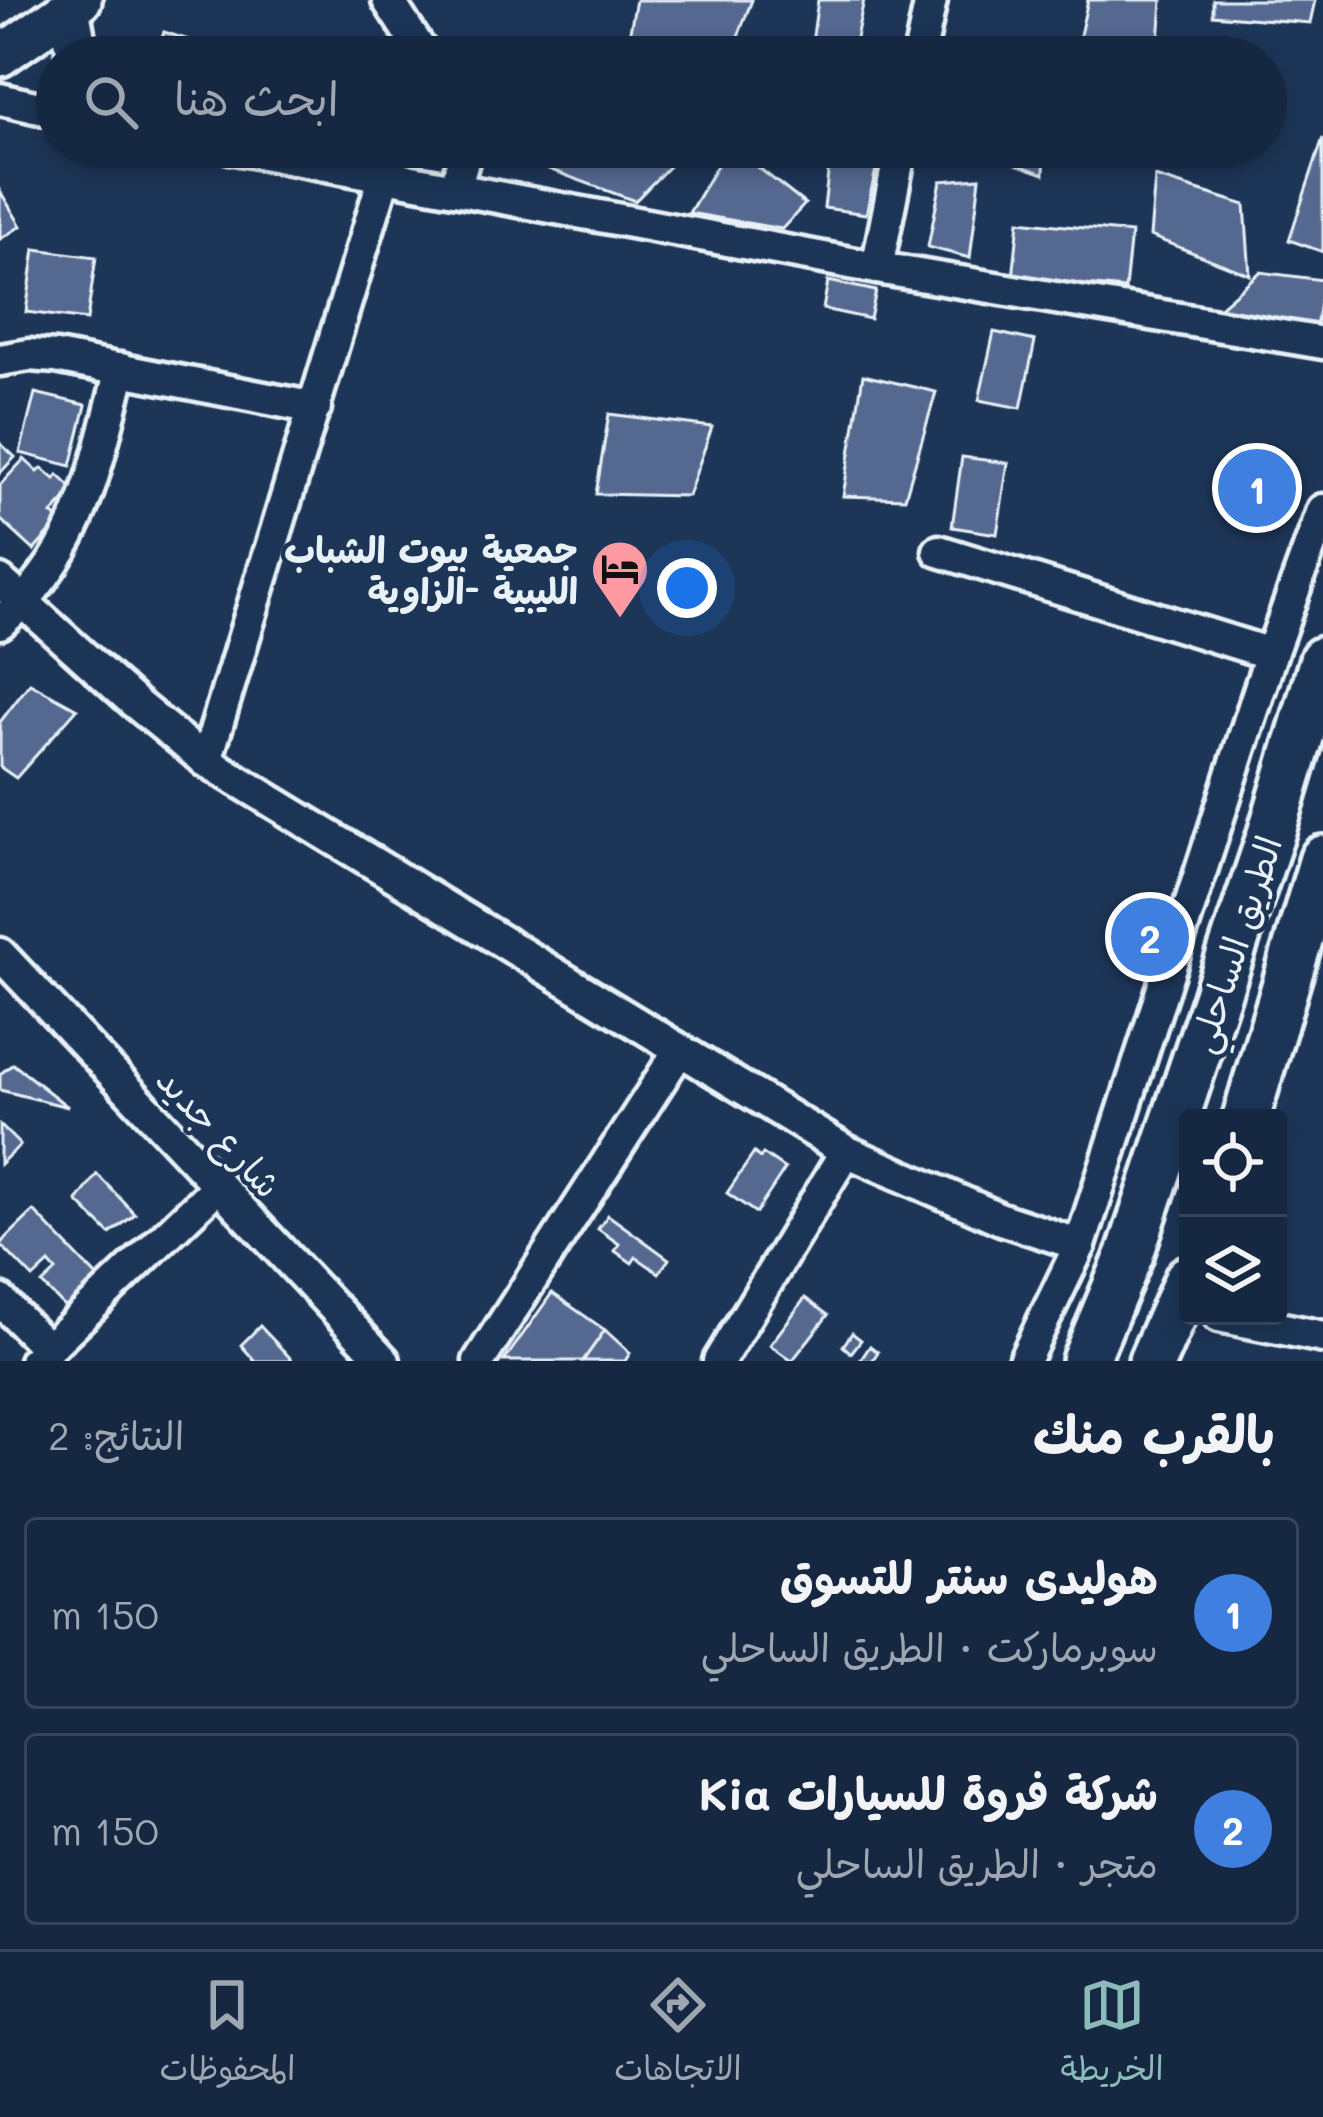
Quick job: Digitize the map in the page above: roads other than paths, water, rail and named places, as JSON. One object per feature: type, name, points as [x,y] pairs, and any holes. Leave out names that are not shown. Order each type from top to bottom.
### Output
[{"type":"highway","name":"الطريق الساحلي","points":[[1085,1361],[1130,1254],[1264,856],[1323,660]]},
{"type":"highway","name":"الطريق الساحلي","points":[[1249,1109],[1312,931],[1323,859]]},
{"type":"highway","points":[[1152,1361],[1179,1323]]},
{"type":"main road","points":[[0,56],[75,5]]},
{"type":"main road","points":[[75,5],[77,36]]},
{"type":"street","points":[[388,0],[411,36]]},
{"type":"street","points":[[923,36],[931,0]]},
{"type":"street","points":[[0,99],[36,107]]},
{"type":"street","points":[[338,168],[877,268],[1323,344]]},
{"type":"street","points":[[455,189],[461,168]]},
{"type":"street","points":[[877,268],[897,168]]},
{"type":"street","points":[[206,761],[384,177]]},
{"type":"street","points":[[0,360],[43,356],[316,409]]},
{"type":"street","points":[[12,612],[74,531],[121,369]]},
{"type":"street","points":[[1024,1361],[1080,1245],[1271,654],[1323,510]]},
{"type":"street","points":[[939,551],[1271,654]]},
{"type":"street","points":[[0,581],[12,612],[206,761],[846,1151],[1001,1219],[1080,1245]]},
{"type":"street","name":"شارع جديد","points":[[0,954],[384,1361]]},
{"type":"street","points":[[478,1361],[679,1051]]},
{"type":"street","points":[[719,1361],[846,1151]]},
{"type":"street","points":[[0,1300],[41,1355],[218,1186]]},
{"type":"street","points":[[1277,1325],[1323,1337]]},
{"type":"place","name":"هوليدى سنتر للتسوق","points":[[1257,488]]},
{"type":"place","name":"جمعية بيوت الشباب الليبية -الزاوية","points":[[620,620]]},
{"type":"place","name":"شركة فروة للسيارات Kia","points":[[1150,937]]}]
